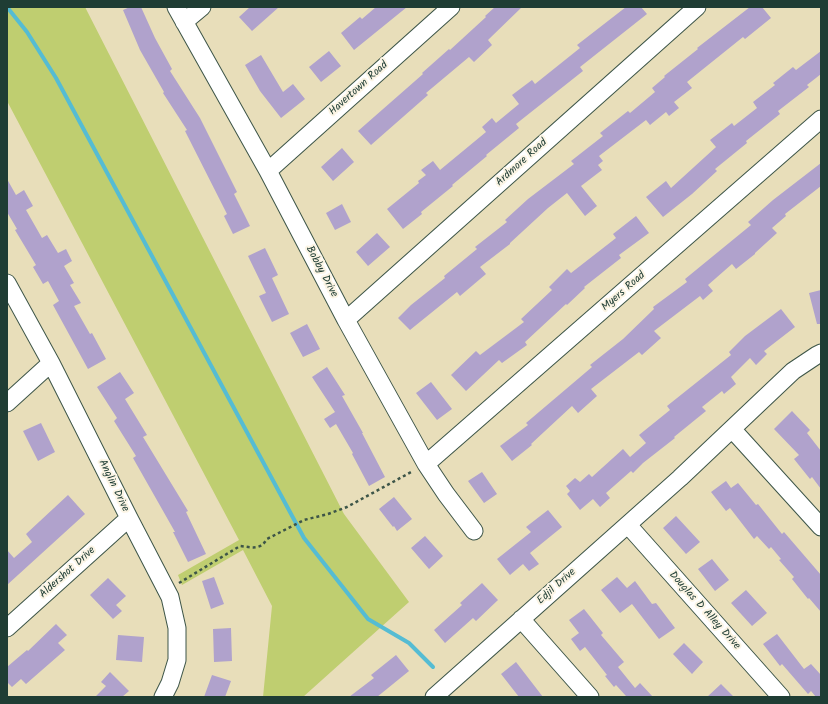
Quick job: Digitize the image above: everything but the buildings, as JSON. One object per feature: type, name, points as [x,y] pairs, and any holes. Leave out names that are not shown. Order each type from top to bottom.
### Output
[{"type":"street","name":"Bobby Drive","points":[[176,7],[268,171],[346,320],[426,464],[446,494],[474,531]]},
{"type":"street","points":[[184,22],[202,7]]},
{"type":"street","name":"Havertown Road","points":[[268,171],[451,7]]},
{"type":"street","name":"Ardmore Road","points":[[346,320],[698,7]]},
{"type":"street","name":"Myers Road","points":[[426,464],[821,119]]},
{"type":"street","name":"Anglin Drive","points":[[7,283],[51,363],[170,596],[177,628],[177,660],[170,683],[163,697]]},
{"type":"street","name":"Edjil Drive","points":[[434,697],[680,478],[793,372],[821,353]]},
{"type":"street","points":[[7,403],[51,363]]},
{"type":"street","points":[[732,429],[821,527]]},
{"type":"street","name":"Aldershot Drive","points":[[7,628],[129,518]]},
{"type":"street","name":"Douglas D Alley Drive","points":[[628,525],[781,697]]},
{"type":"street","points":[[521,619],[590,697]]},
{"type":"path","points":[[167,590],[240,546],[258,548],[265,543],[267,539],[304,520],[328,514],[347,507],[426,464]]},
{"type":"green space","points":[[7,7],[85,7],[344,514],[409,602],[303,697],[263,697],[272,606],[243,550],[182,585],[178,575],[239,540],[7,101]]},
{"type":"waterway","points":[[7,7],[27,32],[56,78],[304,538],[368,619],[409,643],[433,667]]}]
